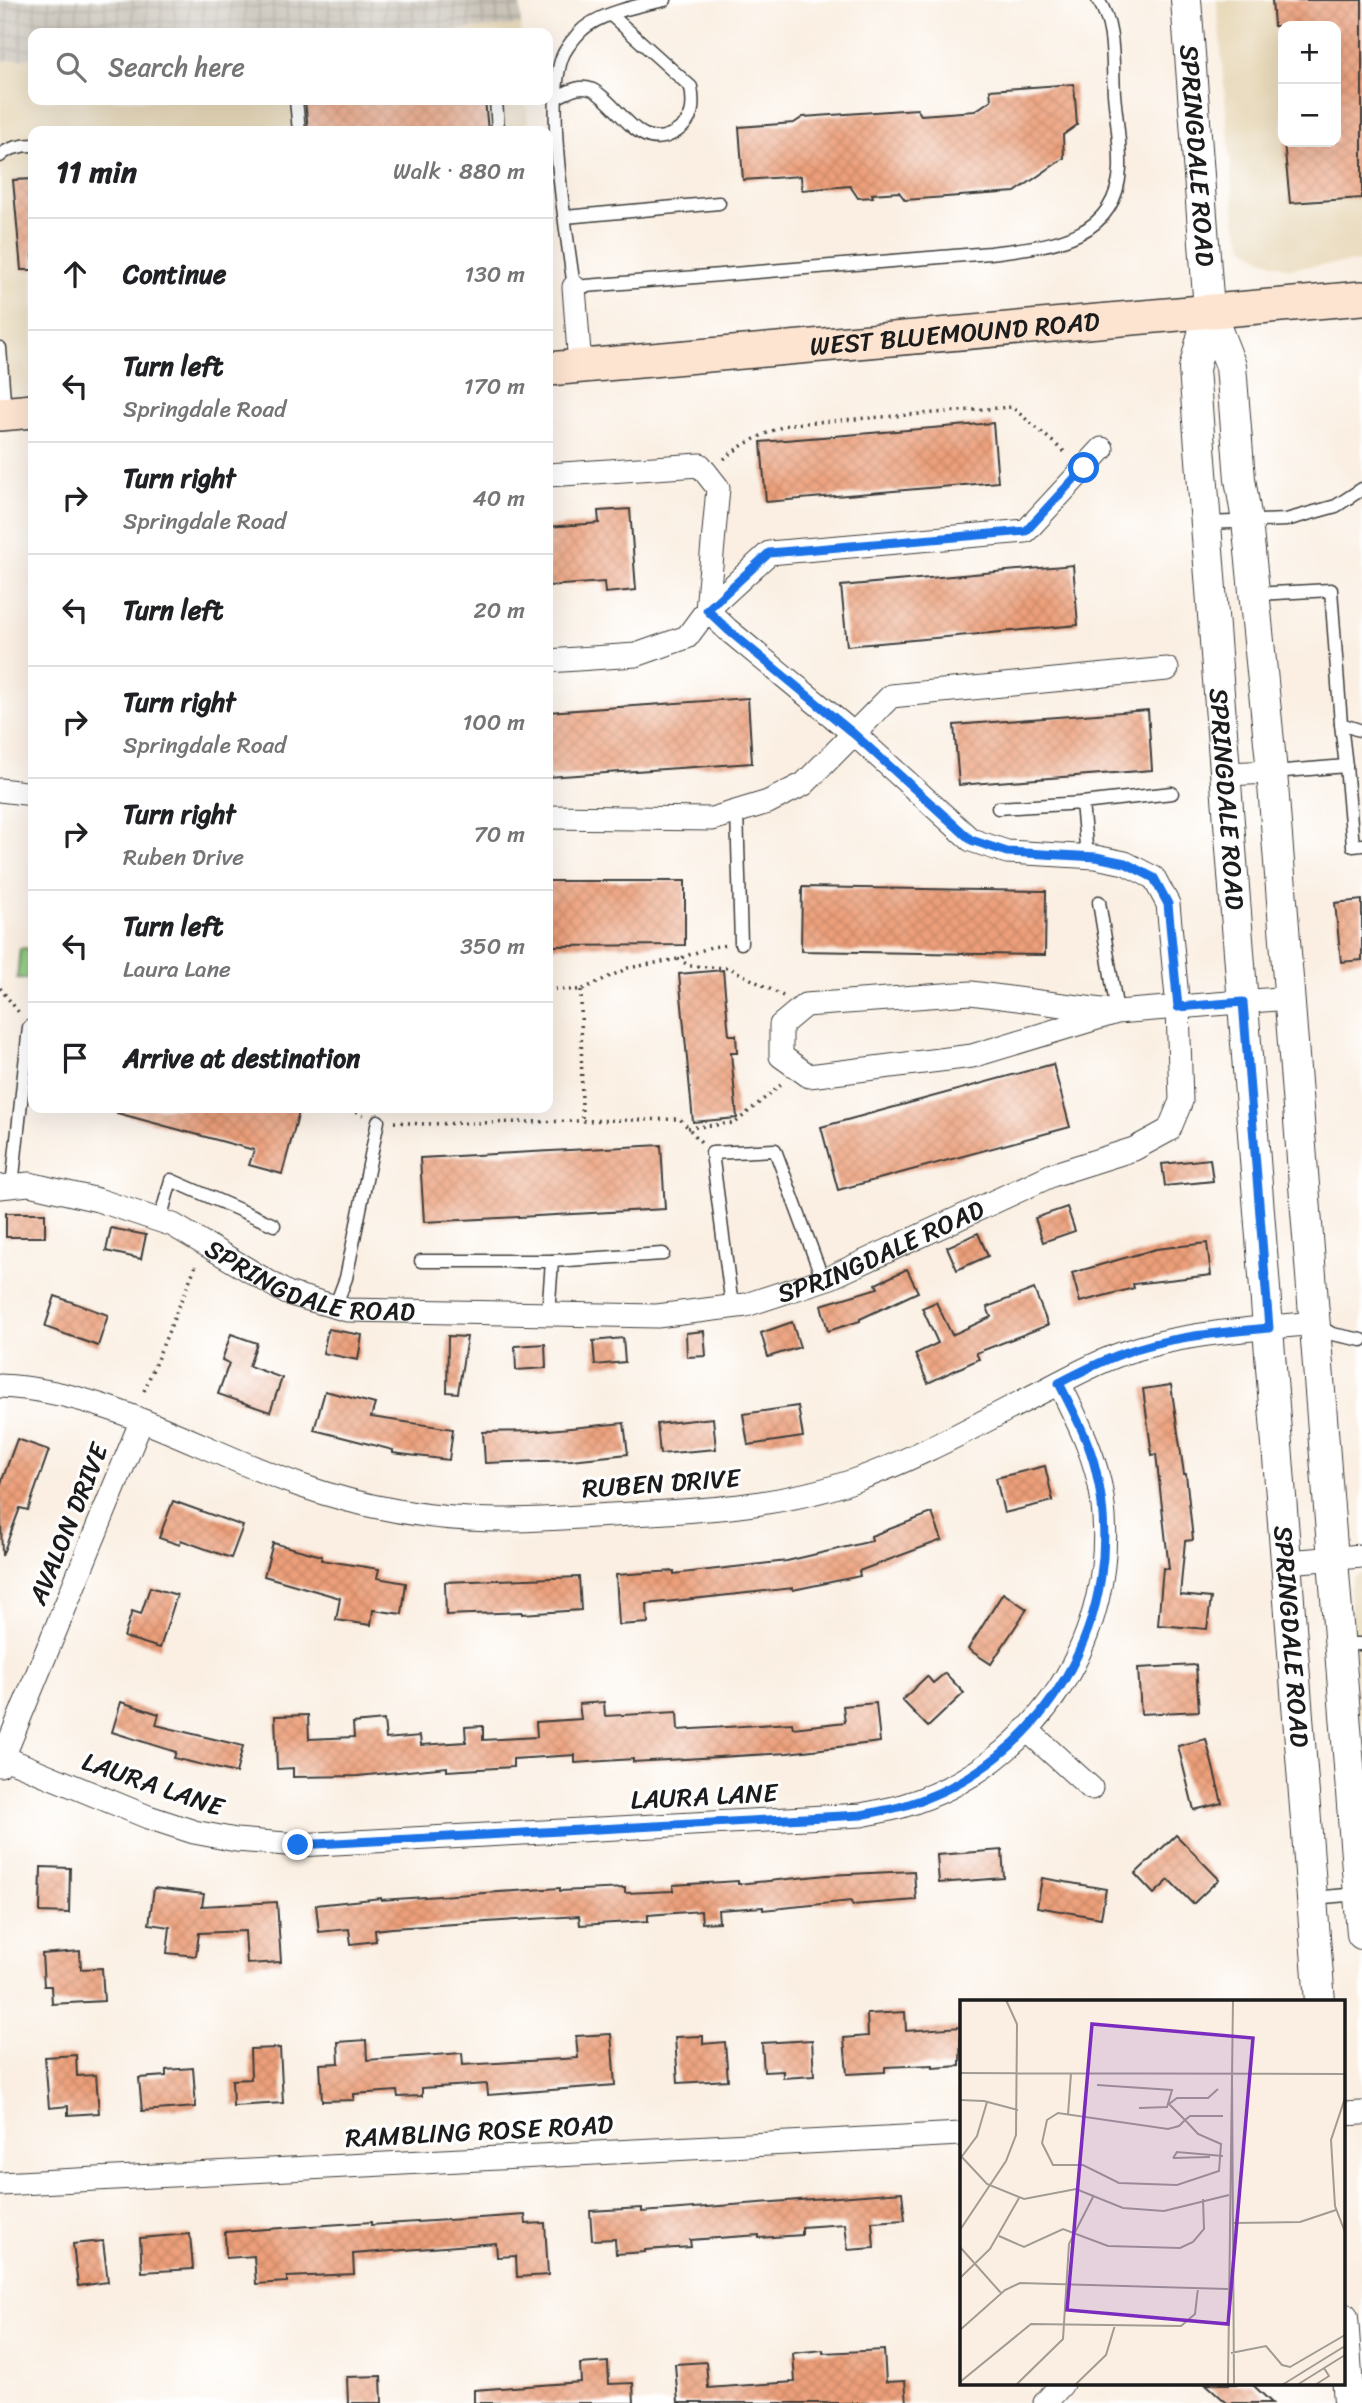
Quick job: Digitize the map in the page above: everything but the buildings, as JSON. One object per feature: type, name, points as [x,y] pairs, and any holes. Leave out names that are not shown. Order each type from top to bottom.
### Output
[{"type":"main road","name":"WEST BLUEMOUND ROAD","points":[[553,369],[1362,298]]},
{"type":"street","name":"SPRINGDALE ROAD","points":[[1186,0],[1209,310],[1231,366],[1240,479],[1247,520],[1272,772],[1332,1557],[1350,1644],[1362,1934]]},
{"type":"street","points":[[574,287],[580,366]]},
{"type":"street","name":"SPRINGDALE ROAD","points":[[1209,310],[1194,369],[1320,2000]]},
{"type":"street","points":[[553,661],[636,655],[687,636],[707,610],[769,553],[1026,531],[1102,449]]},
{"type":"street","points":[[553,475],[700,465],[718,488],[707,610]]},
{"type":"street","name":"SPRINGDALE ROAD","points":[[6,1186],[29,1184],[98,1200],[160,1220],[288,1293],[347,1310],[657,1316],[746,1305],[823,1280],[1052,1174],[1135,1149],[1169,1130],[1181,1101],[1178,1007],[1168,904],[1154,878],[1125,863],[1087,856],[1007,852],[971,840],[854,734],[707,610]]},
{"type":"street","points":[[553,817],[712,819],[768,802],[804,784],[891,696],[1167,669]]},
{"type":"street","points":[[1226,774],[1272,772]]},
{"type":"street","points":[[0,790],[28,793]]},
{"type":"street","points":[[1117,1012],[972,1056],[809,1076],[781,1056],[781,1025],[805,1005],[971,993],[1117,1012],[1289,998]]},
{"type":"street","name":"RUBEN DRIVE","points":[[0,1386],[31,1387],[77,1397],[299,1485],[348,1500],[430,1516],[501,1520],[728,1508],[796,1497],[848,1483],[899,1464],[1122,1353],[1200,1335],[1314,1323]]},
{"type":"street","name":"LAURA LANE","points":[[1,1760],[194,1832],[236,1840],[298,1845],[861,1815],[902,1807],[952,1786],[991,1761],[1026,1729],[1054,1698],[1078,1657],[1090,1629],[1103,1577],[1105,1548],[1102,1498],[1084,1434],[1059,1383]]},
{"type":"street","name":"AVALON DRIVE","points":[[1,1760],[141,1422]]},
{"type":"street","points":[[1287,1562],[1362,1556]]},
{"type":"street","points":[[1026,1729],[1091,1788]]},
{"type":"street","points":[[1344,2114],[1362,2113]]},
{"type":"street","name":"RAMBLING ROSE ROAD","points":[[0,2184],[960,2134]]},
{"type":"street","points":[[1344,2331],[1349,2403]]},
{"type":"lane","points":[[665,0],[611,15],[582,29],[564,53],[557,82],[556,130],[574,287],[990,253],[1046,246],[1080,234],[1098,220],[1112,202],[1120,170],[1109,23],[1098,0]]},
{"type":"lane","points":[[557,97],[579,87],[592,90],[651,139],[664,139],[681,128],[692,113],[694,104],[691,87],[611,15]]},
{"type":"lane","points":[[296,105],[299,126]]},
{"type":"lane","points":[[496,105],[498,126]]},
{"type":"lane","points":[[0,156],[3,152],[28,145]]},
{"type":"lane","points":[[565,217],[719,202]]},
{"type":"lane","points":[[0,348],[13,413]]},
{"type":"lane","points":[[1206,523],[1286,520],[1336,506],[1362,489]]},
{"type":"lane","points":[[1255,594],[1331,590],[1353,846],[1362,845]]},
{"type":"lane","points":[[1341,724],[1362,731]]},
{"type":"lane","points":[[1272,772],[1346,766]]},
{"type":"lane","points":[[998,808],[1082,803],[1172,793]]},
{"type":"lane","points":[[1082,803],[1087,856]]},
{"type":"lane","points":[[737,811],[741,943]]},
{"type":"lane","points":[[1099,902],[1117,1012]]},
{"type":"lane","points":[[6,1186],[28,1034]]},
{"type":"lane","points":[[335,1307],[346,1278],[378,1121]]},
{"type":"lane","points":[[732,1306],[712,1153],[775,1150],[823,1280]]},
{"type":"lane","points":[[160,1220],[171,1180],[274,1224]]},
{"type":"lane","points":[[421,1261],[552,1261],[663,1254]]},
{"type":"lane","points":[[548,1315],[552,1261]]},
{"type":"lane","points":[[1314,1323],[1332,1334],[1362,1340]]},
{"type":"lane","points":[[1313,1898],[1360,1894]]},
{"type":"path","points":[[708,475],[732,452],[772,430],[790,424],[1012,407],[1084,468]]},
{"type":"path","points":[[553,989],[581,990],[628,968],[678,959],[711,947],[741,943]]},
{"type":"path","points":[[678,959],[690,966],[730,968],[803,1007]]},
{"type":"path","points":[[0,988],[28,1026]]},
{"type":"path","points":[[581,990],[582,1120]]},
{"type":"path","points":[[688,1128],[735,1123],[799,1069]]},
{"type":"path","points":[[358,1113],[372,1121],[424,1124],[680,1119],[712,1153]]},
{"type":"path","points":[[144,1391],[204,1243]]},
{"type":"shaded area","points":[[0,0],[520,0],[521,25],[478,28],[28,28],[28,58],[0,61]]},
{"type":"shaded area","points":[[1217,0],[1362,0],[1362,262],[1287,268],[1262,259],[1244,246],[1235,221]]},
{"type":"shaded area","points":[[521,25],[521,28],[478,28]]},
{"type":"shaded area","points":[[28,58],[28,105],[526,105],[529,126],[28,126],[28,411],[0,414],[0,61]]},
{"type":"shaded area","points":[[1362,1573],[1362,1768],[1349,1589],[1353,1577]]},
{"type":"green space","points":[[20,948],[28,949],[28,979],[17,978]]},
{"type":"route","points":[[298,1845],[861,1815],[902,1807],[952,1786],[1007,1748],[1054,1698],[1078,1657],[1090,1629],[1103,1577],[1105,1548],[1102,1498],[1084,1434],[1059,1383],[1122,1353],[1157,1343],[1200,1335],[1269,1328],[1243,1002],[1178,1007],[1168,904],[1154,878],[1125,863],[1096,857],[1007,852],[971,840],[854,734],[707,610],[769,553],[1026,531],[1084,468]]}]
